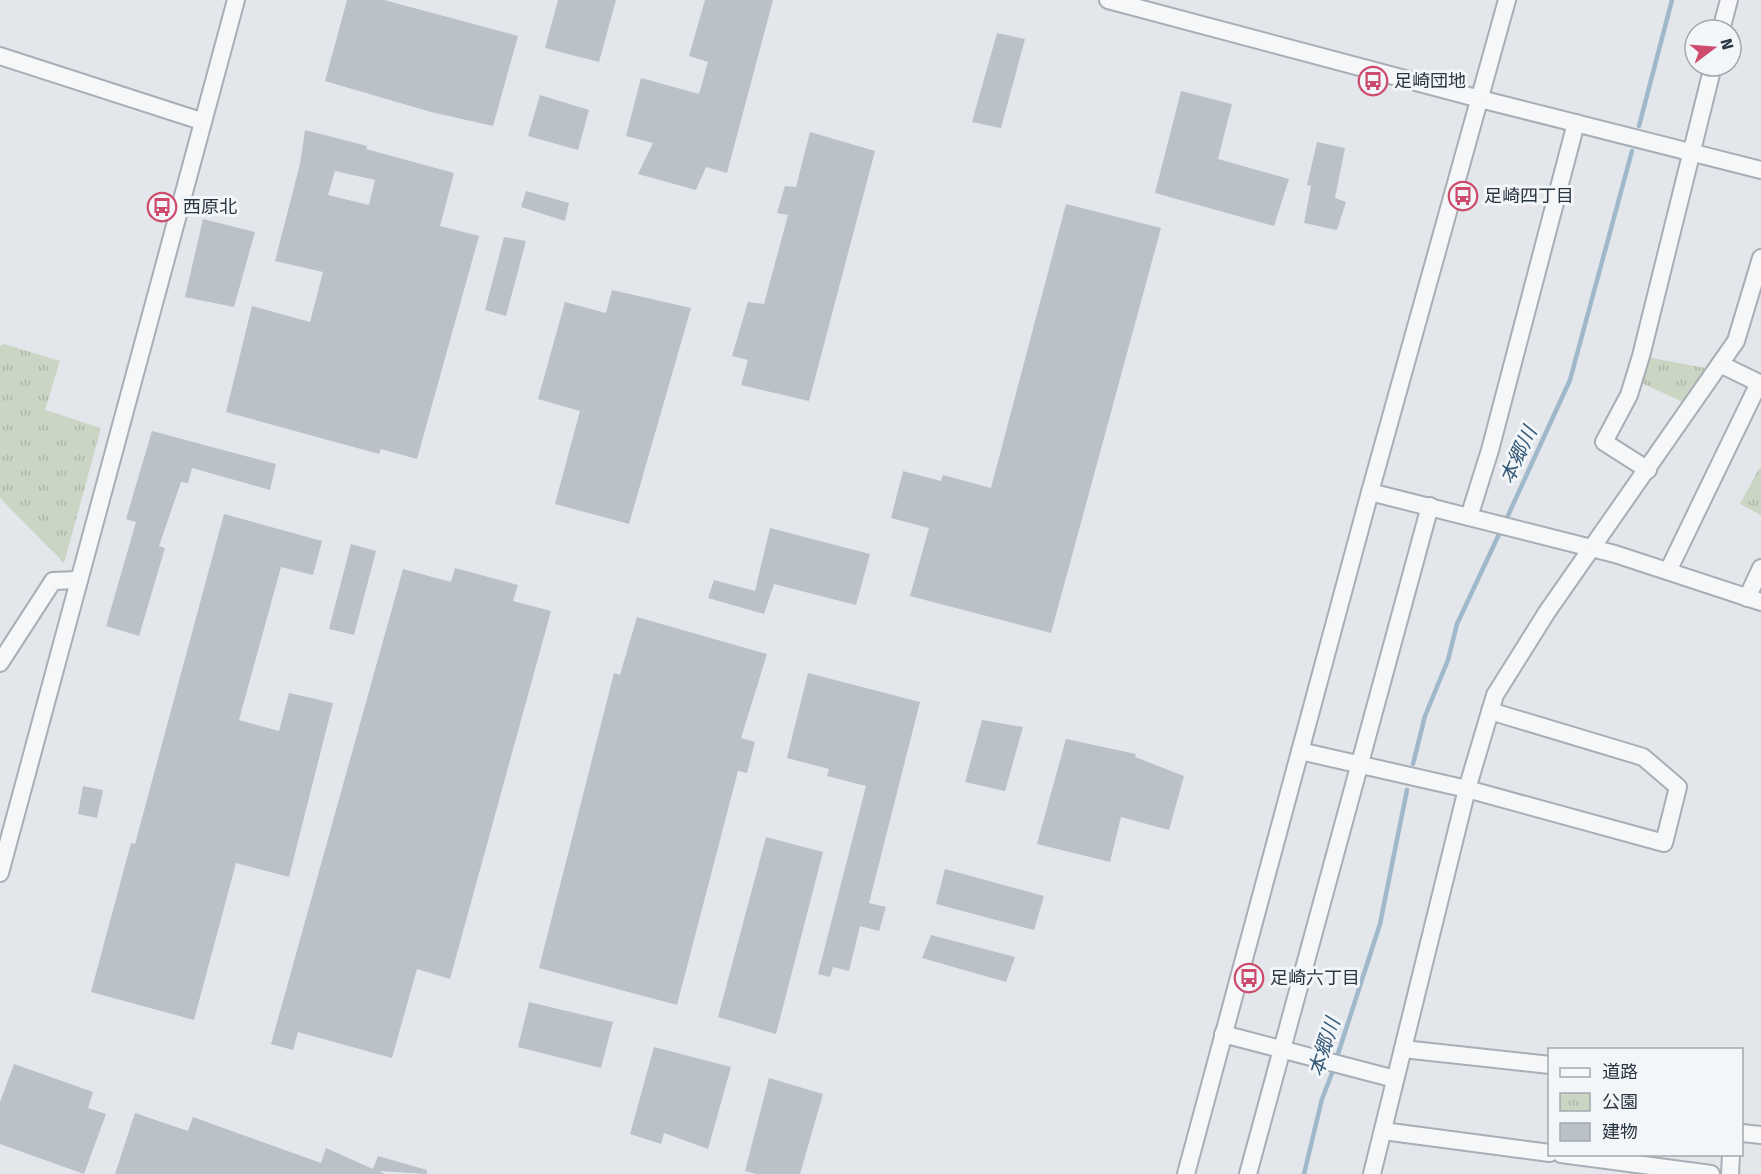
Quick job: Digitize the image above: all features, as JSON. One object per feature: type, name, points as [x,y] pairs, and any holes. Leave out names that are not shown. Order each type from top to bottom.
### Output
[{"type":"street","points":[[0,873],[201,121],[236,0]]},
{"type":"street","points":[[1108,0],[1480,99],[1761,170]]},
{"type":"street","points":[[1186,1174],[1370,492],[1508,0]]},
{"type":"street","points":[[1724,18],[1729,0]]},
{"type":"street","points":[[0,56],[201,121]]},
{"type":"street","points":[[1648,470],[1604,442],[1629,395],[1641,356],[1710,78]]},
{"type":"street","points":[[1469,517],[1490,450],[1576,123]]},
{"type":"street","points":[[1372,1174],[1467,789],[1494,695],[1514,662],[1736,341],[1761,258]]},
{"type":"street","points":[[1668,571],[1760,383],[1720,364]]},
{"type":"street","points":[[1370,492],[1593,548],[1754,600],[1761,568]]},
{"type":"street","points":[[1248,1174],[1430,506]]},
{"type":"street","points":[[0,663],[53,581],[78,580]]},
{"type":"street","points":[[1300,751],[1467,789],[1664,843],[1678,787],[1643,758],[1490,711]]},
{"type":"street","points":[[1223,1034],[1395,1079]]},
{"type":"street","points":[[1403,1049],[1548,1065]]},
{"type":"street","points":[[1383,1131],[1548,1153]]},
{"type":"street","points":[[1743,1133],[1761,1135]]},
{"type":"street","points":[[1569,1156],[1711,1174]]},
{"type":"street","points":[[1730,1174],[1731,1156]]},
{"type":"green space","points":[[4,344],[60,361],[45,410],[101,428],[64,563],[0,498],[0,346]]},
{"type":"green space","points":[[1641,356],[1711,369],[1687,404],[1637,381]]},
{"type":"green space","points":[[1761,467],[1761,515],[1740,504]]},
{"type":"building","points":[[347,0],[384,0],[518,36],[493,126],[431,112],[325,81]]},
{"type":"building","points":[[558,0],[616,0],[599,62],[545,48]]},
{"type":"building","points":[[705,0],[773,0],[727,173],[706,167],[696,190],[638,174],[653,143],[626,136],[641,78],[699,94],[708,62],[689,56]]},
{"type":"building","points":[[997,33],[1025,39],[1001,128],[972,122]]},
{"type":"building","points":[[1181,91],[1232,104],[1218,159],[1289,179],[1274,226],[1155,193]]},
{"type":"building","points":[[540,95],[589,110],[578,150],[528,136]]},
{"type":"building","points":[[305,130],[367,146],[366,149],[454,173],[440,226],[479,236],[417,459],[381,449],[379,454],[226,412],[252,306],[310,322],[323,272],[275,261],[300,164]],"holes":[[[335,171],[375,180],[369,205],[328,195]]]},
{"type":"building","points":[[810,132],[875,151],[809,401],[741,385],[748,360],[732,356],[748,302],[764,304],[788,215],[777,213],[785,186],[796,187]]},
{"type":"building","points":[[1317,142],[1345,148],[1335,198],[1346,202],[1337,230],[1304,223],[1311,186],[1307,185]]},
{"type":"building","points":[[526,191],[569,203],[565,221],[521,207]]},
{"type":"building","points":[[1066,204],[1161,228],[1051,633],[910,596],[929,528],[891,518],[903,471],[941,481],[943,475],[991,488]]},
{"type":"building","points":[[203,219],[255,232],[234,307],[185,297]]},
{"type":"building","points":[[504,237],[526,241],[506,316],[485,310]]},
{"type":"building","points":[[612,290],[691,308],[629,524],[555,504],[580,411],[538,399],[565,302],[606,313]]},
{"type":"building","points":[[152,431],[276,464],[270,490],[192,468],[188,483],[181,482],[159,546],[165,548],[139,636],[106,626],[136,522],[126,519]]},
{"type":"building","points":[[224,514],[322,541],[313,575],[281,567],[239,720],[279,731],[289,693],[333,703],[289,877],[236,863],[194,1020],[91,992],[131,843],[135,844]]},
{"type":"building","points":[[770,528],[870,554],[856,605],[774,584],[764,614],[708,598],[714,580],[755,591]]},
{"type":"building","points":[[351,544],[376,551],[354,635],[329,629]]},
{"type":"building","points":[[455,568],[518,585],[513,601],[551,611],[450,979],[417,969],[392,1058],[298,1032],[293,1050],[271,1044],[403,569],[451,582]]},
{"type":"building","points":[[637,617],[767,654],[741,738],[755,742],[747,773],[738,771],[677,1005],[539,968],[614,673],[620,675]]},
{"type":"building","points":[[808,673],[920,702],[869,903],[886,907],[879,931],[860,926],[849,971],[833,967],[830,977],[818,974],[866,786],[827,776],[829,769],[787,758]]},
{"type":"building","points":[[982,720],[1023,727],[1005,791],[965,782]]},
{"type":"building","points":[[1066,739],[1136,754],[1135,757],[1184,776],[1169,830],[1121,817],[1110,862],[1037,844]]},
{"type":"building","points":[[83,786],[103,790],[97,818],[78,814]]},
{"type":"building","points":[[766,837],[823,852],[776,1034],[718,1017]]},
{"type":"building","points":[[945,869],[1044,896],[1034,930],[936,904]]},
{"type":"building","points":[[931,935],[1015,957],[1006,982],[922,958]]},
{"type":"building","points":[[529,1002],[613,1022],[601,1068],[518,1047]]},
{"type":"building","points":[[654,1047],[731,1067],[708,1149],[664,1133],[661,1144],[630,1134]]},
{"type":"building","points":[[14,1064],[93,1092],[88,1108],[106,1114],[84,1174],[0,1144],[0,1102]]},
{"type":"building","points":[[769,1078],[823,1094],[800,1174],[756,1174],[745,1171]]},
{"type":"building","points":[[135,1113],[188,1131],[193,1117],[321,1163],[326,1148],[373,1169],[378,1156],[427,1170],[427,1174],[379,1171],[385,1174],[115,1174]]},
{"type":"waterway","name":"本郷川","points":[[1639,126],[1672,0]]},
{"type":"waterway","name":"本郷川","points":[[1505,522],[1570,380],[1632,151]]},
{"type":"waterway","name":"本郷川","points":[[1413,764],[1425,716],[1448,660],[1457,624],[1501,530]]},
{"type":"waterway","name":"本郷川","points":[[1336,1060],[1380,924],[1407,790]]},
{"type":"waterway","name":"本郷川","points":[[1304,1174],[1322,1099],[1334,1068]]},
{"type":"place","name":"足崎団地","points":[[1373,81]]},
{"type":"place","name":"足崎四丁目","points":[[1463,196]]},
{"type":"place","name":"西原北","points":[[162,207]]},
{"type":"place","name":"足崎六丁目","points":[[1249,978]]}]
